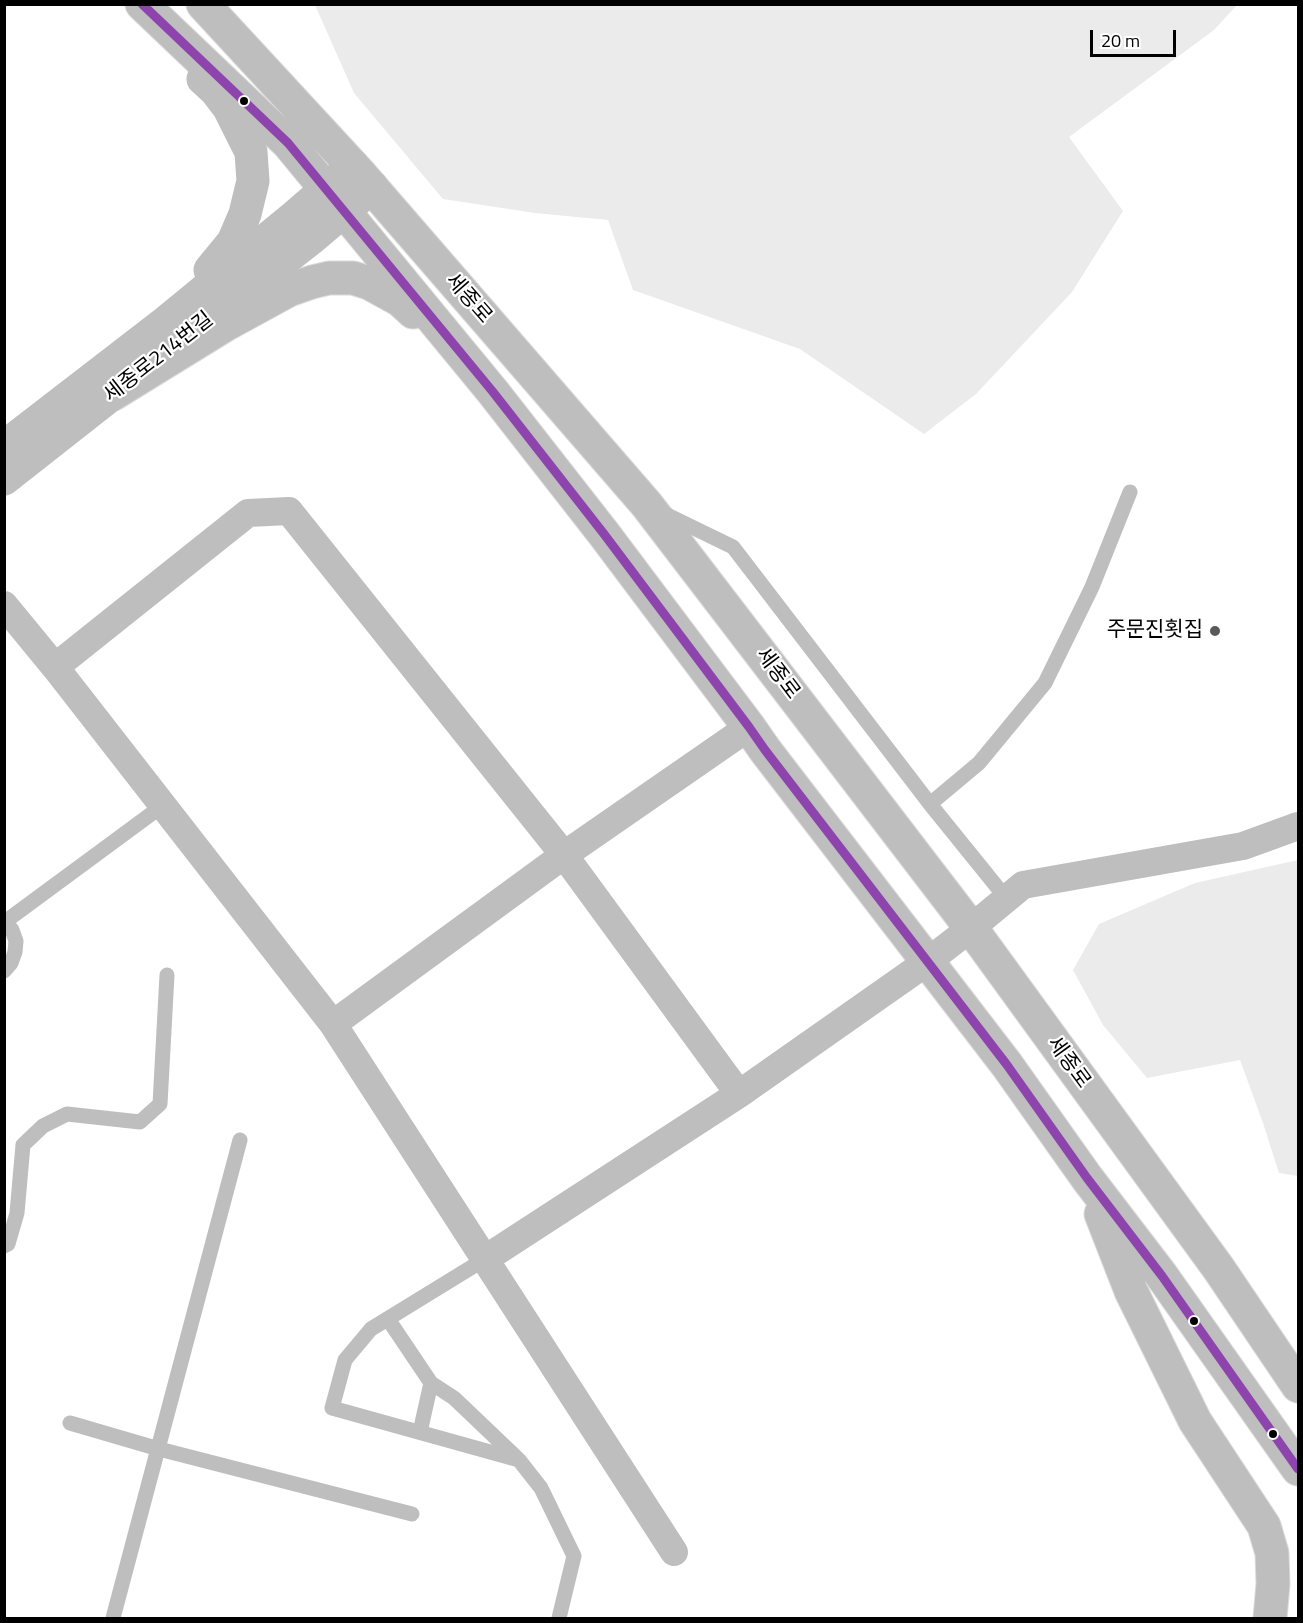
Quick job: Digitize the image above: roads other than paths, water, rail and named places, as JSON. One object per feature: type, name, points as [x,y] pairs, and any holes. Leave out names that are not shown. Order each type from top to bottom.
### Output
[{"type":"main road","points":[[133,4],[138,17],[216,91],[229,108],[251,152],[253,181],[245,214],[233,242],[166,322]]},
{"type":"main road","name":"세종로","points":[[142,4],[288,143],[493,392],[604,534],[765,750],[1007,1065],[1087,1178],[1162,1276],[1299,1469]]},
{"type":"main road","name":"세종로","points":[[203,4],[363,176],[647,505],[971,928],[1219,1269],[1299,1386]]},
{"type":"main road","points":[[303,227],[363,176]]},
{"type":"main road","name":"세종로214번길","points":[[4,447],[166,322],[303,227]]},
{"type":"main road","name":"세종로214번길","points":[[4,479],[113,394],[303,227]]},
{"type":"main road","points":[[113,394],[264,303],[289,290],[329,278],[353,278],[369,284],[400,300],[425,323],[447,336]]},
{"type":"main road","points":[[1007,1065],[1007,1050],[1011,1043],[1020,1038],[1029,1040],[1039,1048],[1060,1077],[1066,1082],[1087,1090]]},
{"type":"main road","points":[[1087,1178],[1131,1292],[1195,1421],[1264,1526],[1272,1553],[1273,1584],[1270,1618]]},
{"type":"street","points":[[4,426],[56,407]]},
{"type":"street","points":[[55,668],[248,513],[290,511],[564,855],[739,1094]]},
{"type":"street","points":[[4,605],[333,1024],[674,1552]]},
{"type":"street","points":[[333,1024],[564,855],[749,727]]},
{"type":"street","points":[[485,1259],[739,1094],[927,962],[1023,885],[1243,846],[1299,826]]},
{"type":"lane","points":[[930,804],[979,763],[1044,683],[1092,587],[1130,492]]},
{"type":"lane","points":[[647,505],[733,547],[930,804],[1006,898]]},
{"type":"lane","points":[[4,971],[11,963],[16,941],[5,921],[162,806]]},
{"type":"lane","points":[[4,1246],[8,1245],[17,1214],[23,1145],[43,1126],[67,1114],[140,1122],[160,1104],[167,975]]},
{"type":"lane","points":[[113,1618],[240,1140]]},
{"type":"lane","points":[[485,1259],[371,1329],[345,1360],[332,1408],[519,1460]]},
{"type":"lane","points":[[388,1319],[431,1383],[454,1398],[519,1460],[541,1488],[574,1556],[559,1618]]},
{"type":"lane","points":[[420,1432],[431,1383]]},
{"type":"lane","points":[[70,1423],[159,1449],[412,1514]]},
{"type":"place","name":"주문진횟집","points":[[1215,631]]}]
